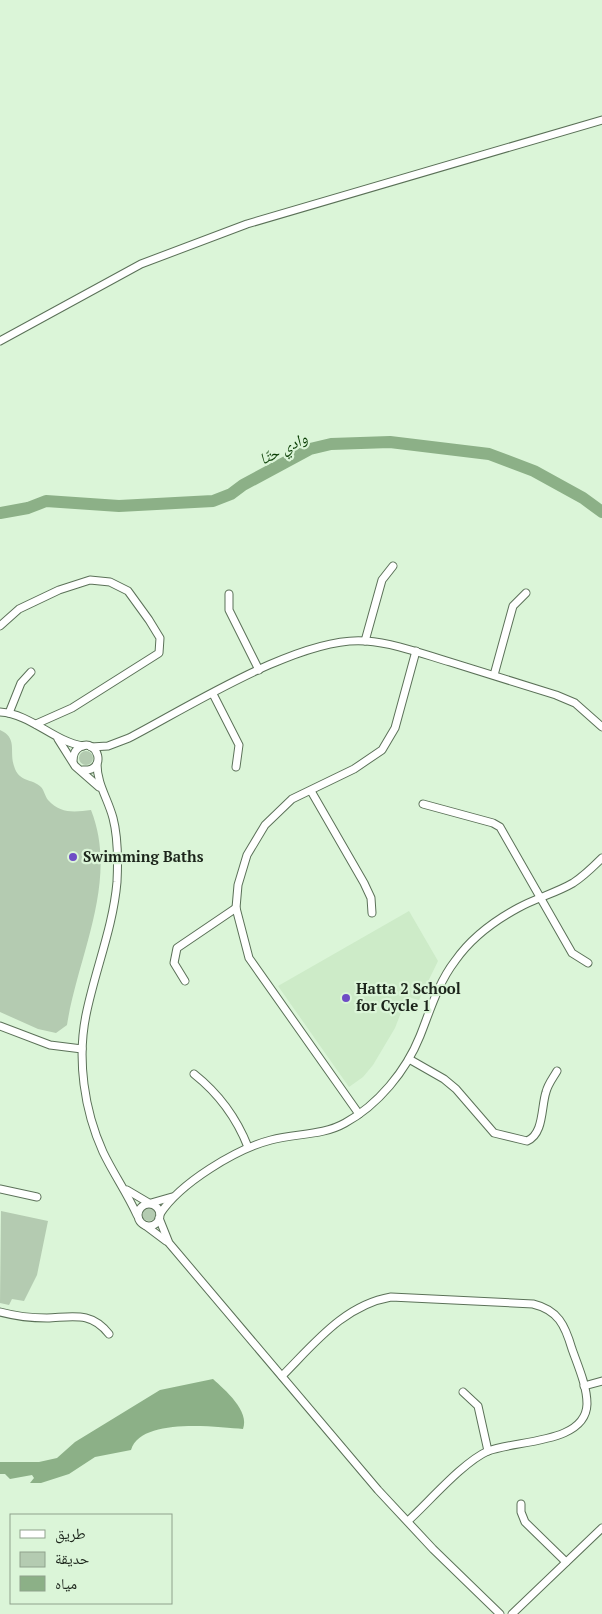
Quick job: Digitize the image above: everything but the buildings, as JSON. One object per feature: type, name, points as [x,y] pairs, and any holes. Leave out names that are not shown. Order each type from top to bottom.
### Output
[{"type":"street","points":[[0,341],[141,264],[247,224],[602,120]]},
{"type":"street","points":[[365,641],[382,580],[393,566]]},
{"type":"street","points":[[0,626],[19,609],[59,590],[90,580],[110,582],[128,591],[160,638],[159,653],[72,708],[36,724]]},
{"type":"street","points":[[494,676],[513,606],[526,593]]},
{"type":"street","points":[[229,594],[229,610],[259,670]]},
{"type":"street","points":[[74,762],[74,754],[87,746],[108,746],[129,738],[259,670],[302,651],[338,643],[365,641],[416,651],[556,695],[575,703],[602,726]]},
{"type":"street","points":[[359,1114],[249,958],[236,908],[238,885],[247,855],[265,825],[292,799],[368,761],[388,741],[395,728],[416,651]]},
{"type":"street","points":[[9,713],[21,683],[31,672]]},
{"type":"street","points":[[213,694],[239,745],[236,767]]},
{"type":"street","points":[[0,712],[9,713],[36,724],[55,736],[87,746],[96,752],[102,789],[114,819],[117,882],[109,934],[86,1016],[82,1049],[85,1090],[93,1125],[102,1150],[138,1220],[169,1243],[344,1451],[408,1522],[500,1614]]},
{"type":"street","points":[[55,736],[74,762],[102,789]]},
{"type":"street","points":[[83,770],[90,770],[108,746]]},
{"type":"street","points":[[311,790],[364,883],[371,898],[372,913]]},
{"type":"street","points":[[423,804],[494,823],[500,827],[572,953],[588,963]]},
{"type":"street","points":[[146,1226],[154,1225],[175,1196],[214,1167],[248,1147],[273,1139],[332,1129],[359,1114],[377,1099],[409,1059],[438,990],[455,961],[472,940],[518,908],[572,883],[602,858]]},
{"type":"street","points":[[185,981],[174,963],[177,948],[236,908]]},
{"type":"street","points":[[0,1026],[50,1045],[82,1049]]},
{"type":"street","points":[[409,1059],[444,1079],[456,1089],[494,1133],[527,1141],[538,1131],[546,1092],[557,1071]]},
{"type":"street","points":[[194,1074],[206,1083],[239,1125],[248,1147]]},
{"type":"street","points":[[122,1187],[157,1207],[169,1243]]},
{"type":"street","points":[[0,1189],[37,1197]]},
{"type":"street","points":[[137,1215],[140,1206],[175,1196]]},
{"type":"street","points":[[282,1376],[346,1314],[375,1299],[391,1296],[532,1304],[549,1309],[562,1320],[584,1386],[586,1404],[584,1416],[578,1426],[572,1430],[488,1451],[460,1472],[408,1522]]},
{"type":"street","points":[[0,1312],[46,1318],[76,1316],[100,1323],[109,1334]]},
{"type":"street","points":[[584,1386],[602,1381]]},
{"type":"street","points":[[463,1392],[478,1406],[488,1451]]},
{"type":"street","points":[[521,1504],[522,1517],[525,1522],[566,1562]]},
{"type":"street","points":[[512,1614],[602,1528]]},
{"type":"shaded area","name":"Hatta 2 School for Cycle 1","points":[[409,911],[438,961],[419,1000],[407,997],[395,1028],[373,1065],[363,1077],[349,1087],[278,986]]},
{"type":"green space","points":[[0,730],[6,733],[11,741],[14,766],[19,775],[41,787],[48,800],[58,808],[68,811],[91,810],[98,837],[101,864],[94,918],[72,999],[67,1025],[56,1033],[38,1029],[0,1012]]},
{"type":"green space","points":[[86,751],[91,753],[93,758],[91,763],[86,765],[81,763],[79,758],[81,753]]},
{"type":"green space","points":[[149,1207],[154,1209],[156,1214],[154,1219],[149,1221],[144,1219],[142,1214],[144,1209]]},
{"type":"green space","points":[[1,1211],[48,1221],[37,1275],[24,1301],[12,1299],[9,1305],[0,1303]]},
{"type":"water","points":[[213,1379],[230,1395],[240,1408],[244,1422],[243,1429],[198,1426],[164,1428],[149,1433],[138,1440],[131,1450],[95,1457],[69,1474],[41,1483],[30,1483],[34,1478],[32,1475],[10,1479],[5,1474],[0,1474],[0,1462],[39,1462],[57,1458],[75,1442],[160,1390]]},
{"type":"waterway","name":"وادي حتّا","points":[[0,513],[28,508],[46,501],[119,506],[213,501],[231,494],[243,485],[310,449],[331,444],[390,442],[489,454],[534,471],[583,498],[602,512]]},
{"type":"place","name":"Swimming Baths","points":[[73,857]]},
{"type":"place","name":"Hatta 2 School for Cycle 1","points":[[346,998]]}]
